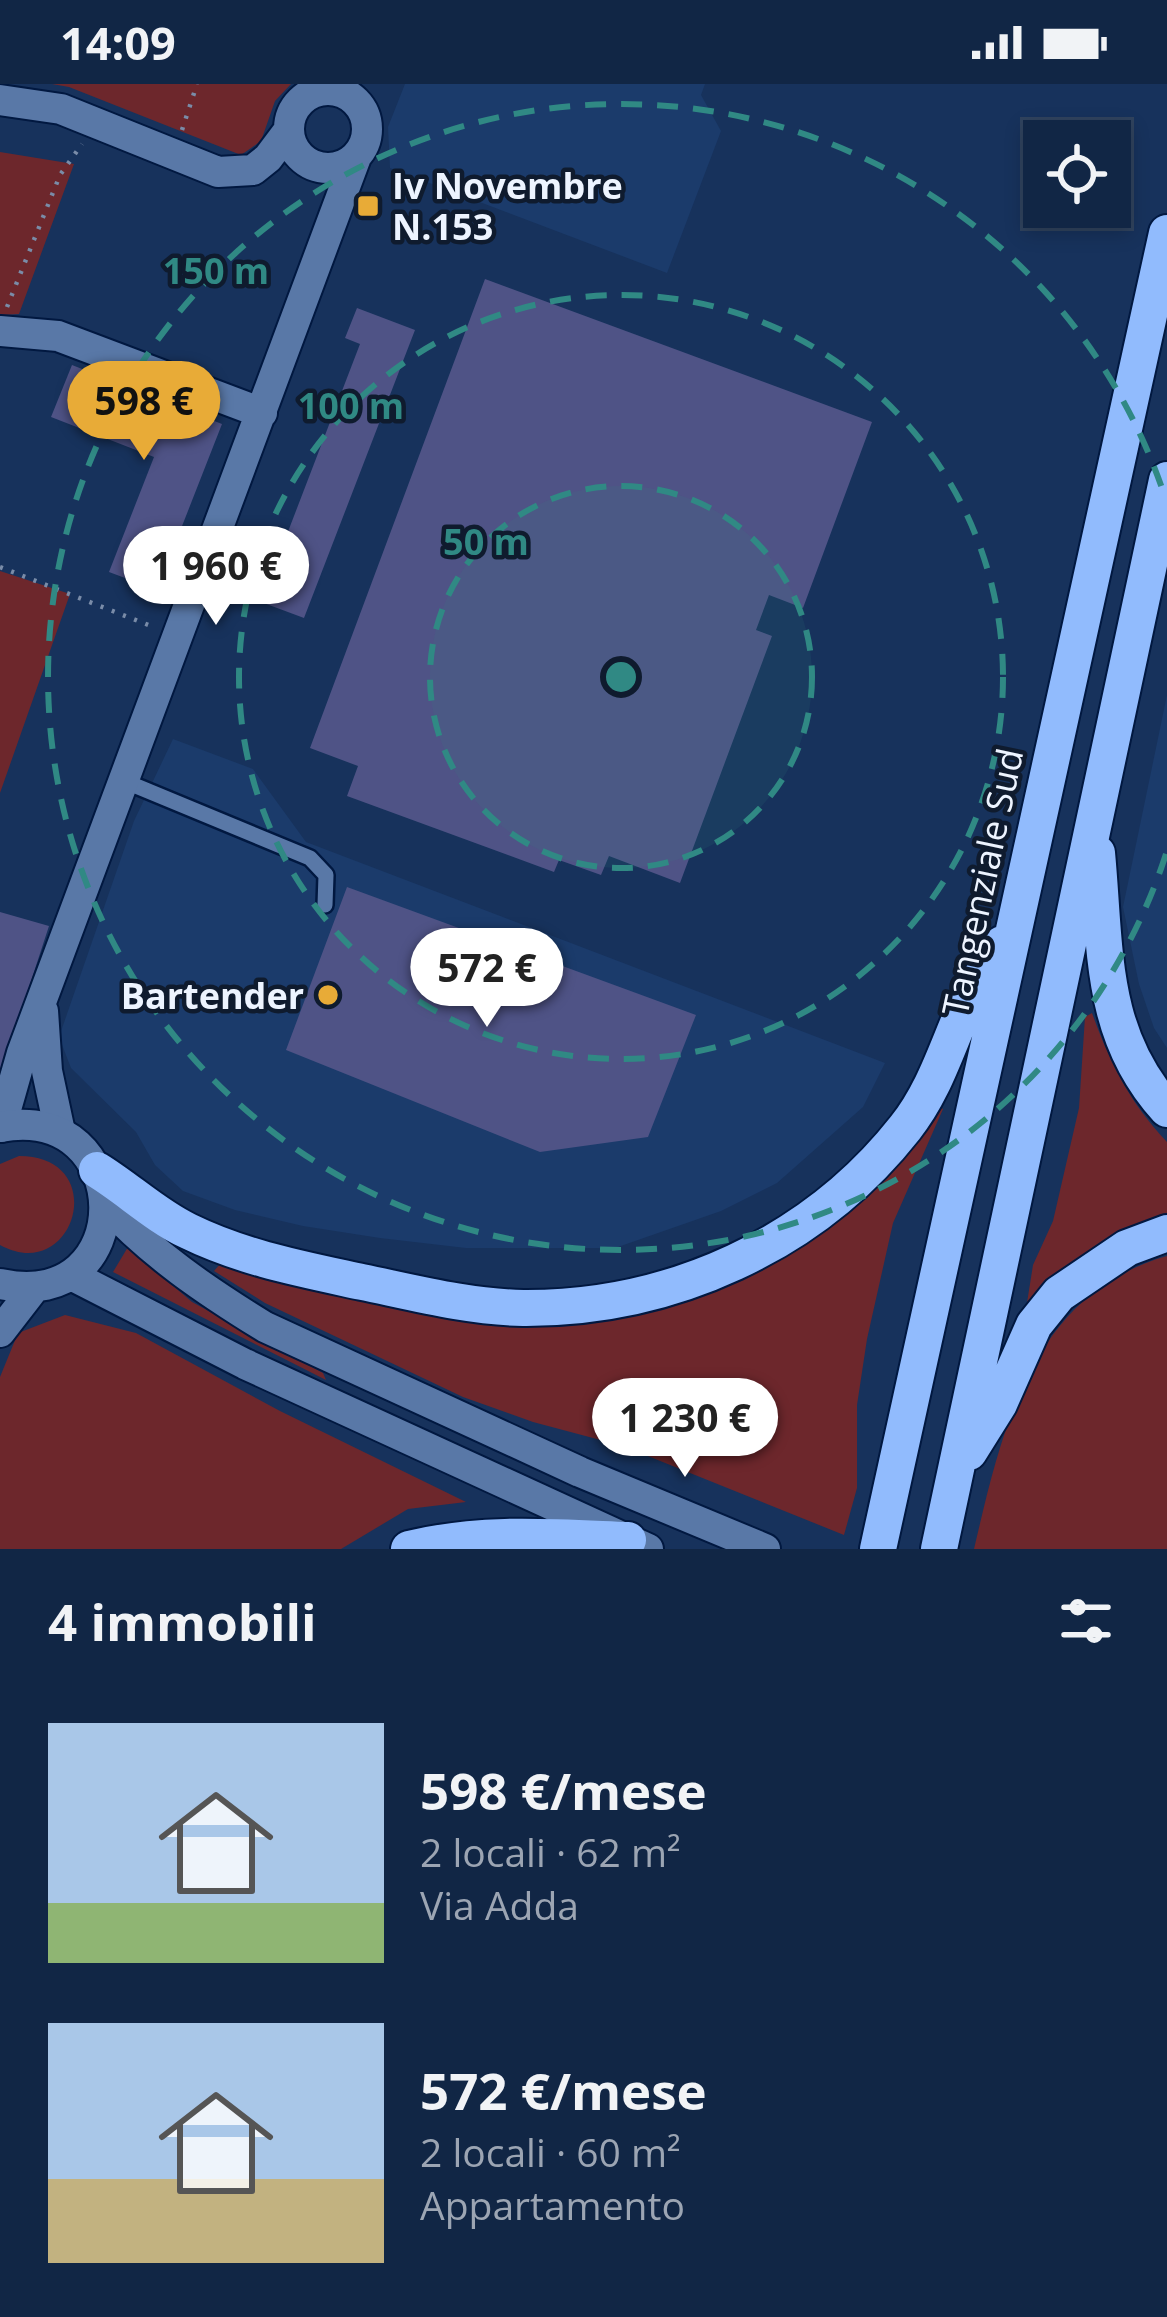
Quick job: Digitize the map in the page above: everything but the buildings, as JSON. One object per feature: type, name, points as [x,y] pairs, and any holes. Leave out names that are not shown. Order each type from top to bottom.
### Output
[{"type":"highway","name":"Tangenziale Sud","points":[[878,1549],[1167,233]]},
{"type":"highway","points":[[939,1549],[1167,480]]},
{"type":"highway","points":[[1094,816],[1111,1006],[1139,1078],[1167,1109]]},
{"type":"highway","points":[[101,1186],[228,1249],[465,1303],[580,1306],[676,1288],[777,1240],[866,1171],[905,1128],[933,1086],[969,998],[1019,915]]},
{"type":"highway","points":[[954,1476],[999,1404],[1034,1325],[1059,1294],[1127,1248],[1167,1233]]},
{"type":"highway","points":[[409,1549],[502,1535],[638,1544]]},
{"type":"street","points":[[349,89],[368,123],[364,147],[346,164],[323,168],[299,155],[289,130],[290,118],[303,98],[324,90],[349,89]]},
{"type":"street","points":[[0,100],[61,109],[218,172],[253,170],[289,130]]},
{"type":"street","points":[[356,157],[43,999],[0,1127],[21,1123],[60,1132],[88,1155],[101,1186],[136,1236],[265,1327],[580,1472],[765,1549]]},
{"type":"street","points":[[323,168],[330,234]]},
{"type":"street","points":[[0,327],[58,336],[262,413]]},
{"type":"street","points":[[43,999],[47,1071],[60,1132]]},
{"type":"street","points":[[0,1284],[34,1288],[71,1275],[92,1255],[104,1228],[101,1186]]},
{"type":"street","points":[[71,1275],[244,1364],[638,1544]]},
{"type":"street","points":[[0,1332],[34,1288]]},
{"type":"lane","points":[[124,781],[310,858],[326,875],[325,905]]},
{"type":"path","points":[[182,130],[197,84]]},
{"type":"path","points":[[0,327],[60,175],[98,124]]},
{"type":"path","points":[[0,567],[179,637]]},
{"type":"shaded area","points":[[52,84],[291,84],[275,101],[261,141],[241,155]]},
{"type":"shaded area","points":[[405,84],[705,84],[701,95],[721,131],[667,273],[390,168],[388,127]]},
{"type":"shaded area","points":[[0,152],[74,164],[19,314],[0,315]]},
{"type":"shaded area","points":[[0,571],[70,594],[0,793]]},
{"type":"shaded area","points":[[1167,695],[1167,1048],[1154,1028],[1139,984],[1123,907]]},
{"type":"shaded area","points":[[173,739],[253,769],[306,842],[885,1063],[863,1107],[777,1183],[721,1211],[615,1248],[466,1248],[380,1238],[235,1210],[183,1191],[155,1165],[136,1132],[71,1068],[59,1037],[134,821]]},
{"type":"shaded area","points":[[1092,1013],[1122,1082],[1167,1142],[1167,1222],[1026,1309],[1033,1265],[1053,1221],[1079,1108],[1085,1017]]},
{"type":"shaded area","points":[[936,1104],[943,1109],[893,1223],[867,1339],[857,1405],[857,1488],[844,1535],[623,1446],[463,1397],[265,1303],[214,1271],[221,1263],[407,1304],[665,1304]]},
{"type":"shaded area","points":[[19,1156],[48,1162],[66,1176],[74,1195],[72,1216],[63,1235],[48,1248],[26,1253],[0,1245],[0,1164]]},
{"type":"shaded area","points":[[128,1247],[192,1302],[323,1373],[326,1380],[113,1272]]},
{"type":"shaded area","points":[[1167,1256],[1167,1549],[974,1549],[1012,1414],[1054,1334],[1083,1301],[1121,1275]]},
{"type":"shaded area","points":[[65,1315],[136,1333],[280,1411],[466,1502],[408,1509],[341,1549],[0,1549],[0,1377],[18,1333]]},
{"type":"place","name":"Iv Novembre N.153","points":[[368,206]]},
{"type":"place","name":"Bartender","points":[[328,995]]}]
